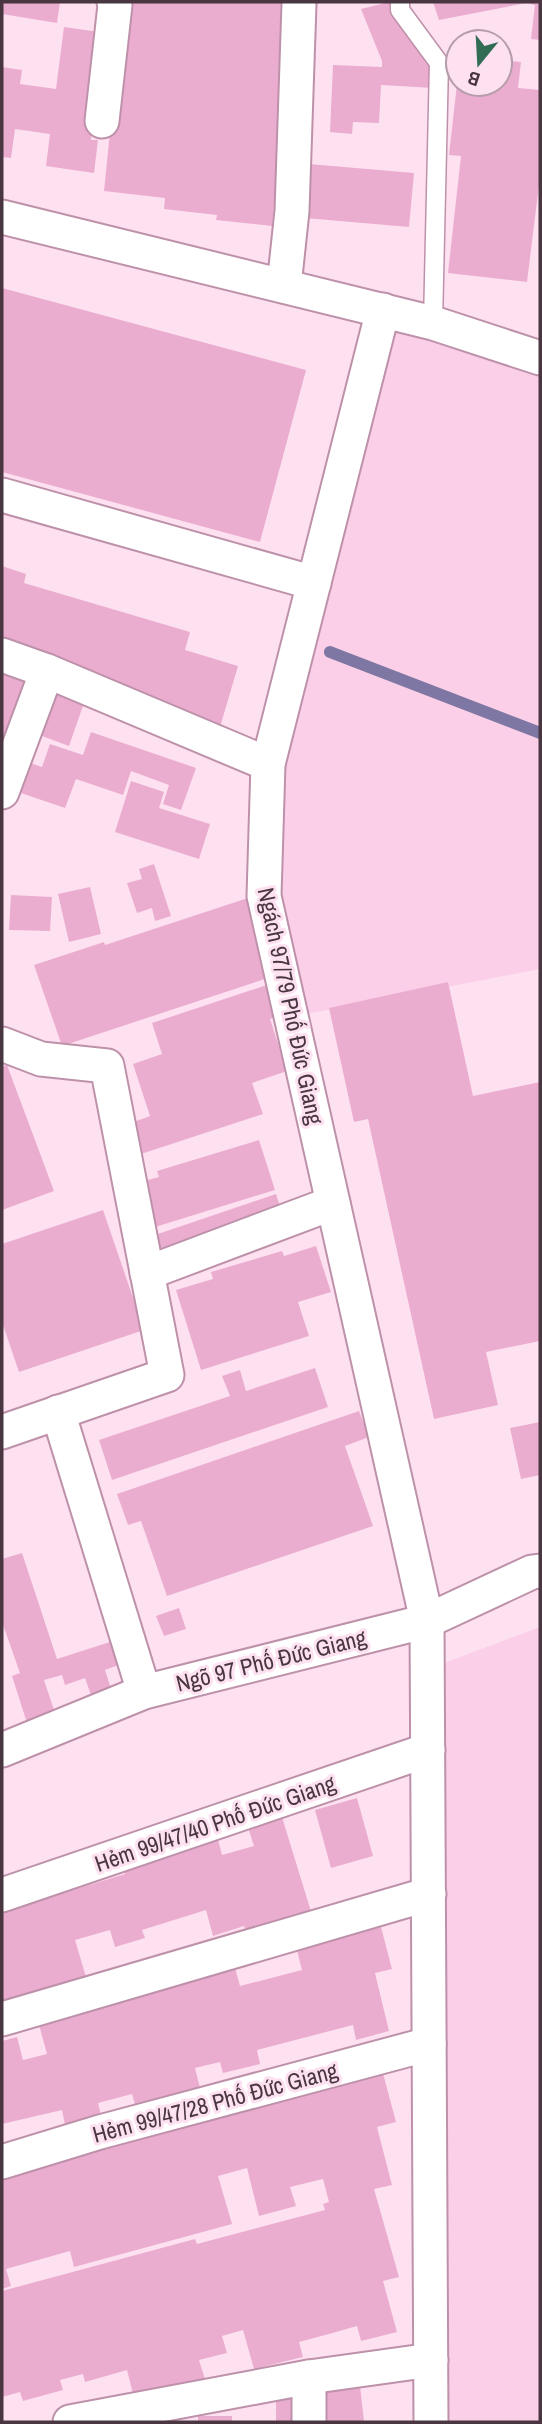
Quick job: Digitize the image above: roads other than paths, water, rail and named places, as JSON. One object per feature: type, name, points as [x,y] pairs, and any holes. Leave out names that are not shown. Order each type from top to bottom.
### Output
[{"type":"street","points":[[102,121],[114,2]]},
{"type":"street","points":[[285,286],[292,211],[299,4]]},
{"type":"street","points":[[2,217],[433,323],[540,358]]},
{"type":"street","name":"Ngách 97/79 Phố Đức Giang","points":[[383,310],[268,764],[264,896],[427,1621],[431,2422]]},
{"type":"street","points":[[2,495],[314,583]]},
{"type":"street","points":[[2,655],[47,671],[268,764]]},
{"type":"street","points":[[2,792],[47,671]]},
{"type":"street","points":[[2,1045],[41,1059],[107,1066],[167,1375],[2,1432]]},
{"type":"street","points":[[147,1273],[333,1203]]},
{"type":"street","points":[[58,1412],[144,1692]]},
{"type":"street","name":"Ngõ 97 Phố Đức Giang","points":[[2,1750],[144,1692],[427,1621],[532,1572],[540,1571]]},
{"type":"street","name":"Hẻm 99/47/40 Phố Đức Giang","points":[[2,1895],[428,1750]]},
{"type":"street","points":[[2,2019],[429,1894]]},
{"type":"street","name":"Hẻm 99/47/28 Phố Đức Giang","points":[[2,2162],[100,2132],[429,2044]]},
{"type":"street","points":[[69,2422],[309,2377],[431,2360]]},
{"type":"street","points":[[309,2377],[309,2422]]},
{"type":"lane","points":[[400,2],[400,10],[439,63],[433,323]]},
{"type":"waterway","points":[[330,652],[540,733]]}]
